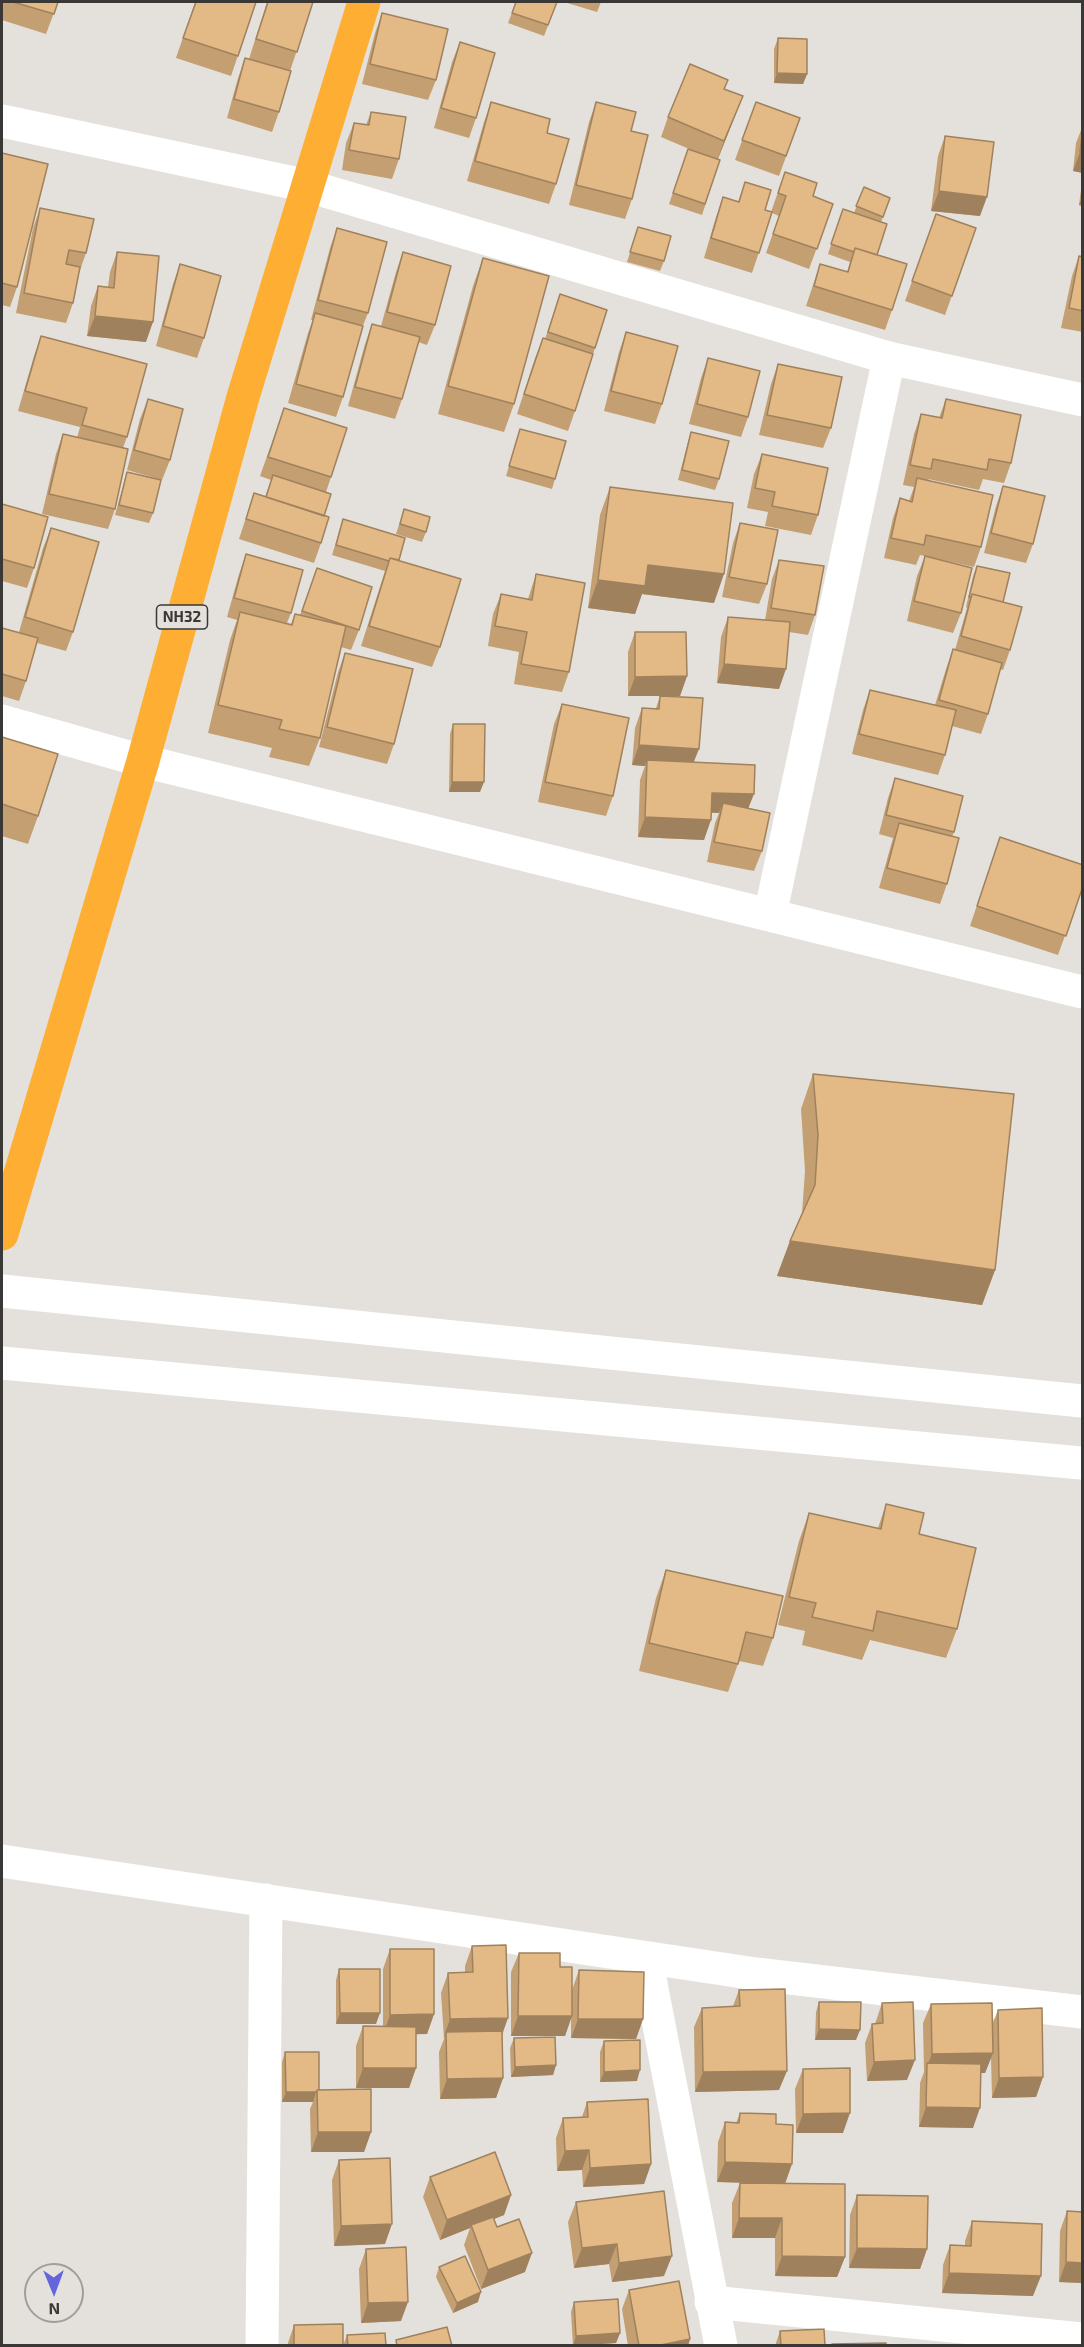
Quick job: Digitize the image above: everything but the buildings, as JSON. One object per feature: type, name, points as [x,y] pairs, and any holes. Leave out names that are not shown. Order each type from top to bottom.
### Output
[{"type":"highway","name":"NH32","points":[[2,1234],[142,760],[243,398],[364,2]]},
{"type":"street","points":[[2,121],[308,186],[889,358],[1083,400]]},
{"type":"street","points":[[770,915],[889,358]]},
{"type":"street","points":[[2,721],[142,760],[1083,992]]},
{"type":"street","points":[[2,1291],[1083,1401]]},
{"type":"street","points":[[2,1363],[1082,1461]]},
{"type":"street","points":[[2,1861],[756,1974],[1083,2012]]},
{"type":"street","points":[[262,2346],[266,1900]]},
{"type":"street","points":[[646,1958],[721,2346]]},
{"type":"street","points":[[711,2302],[1083,2339]]}]
